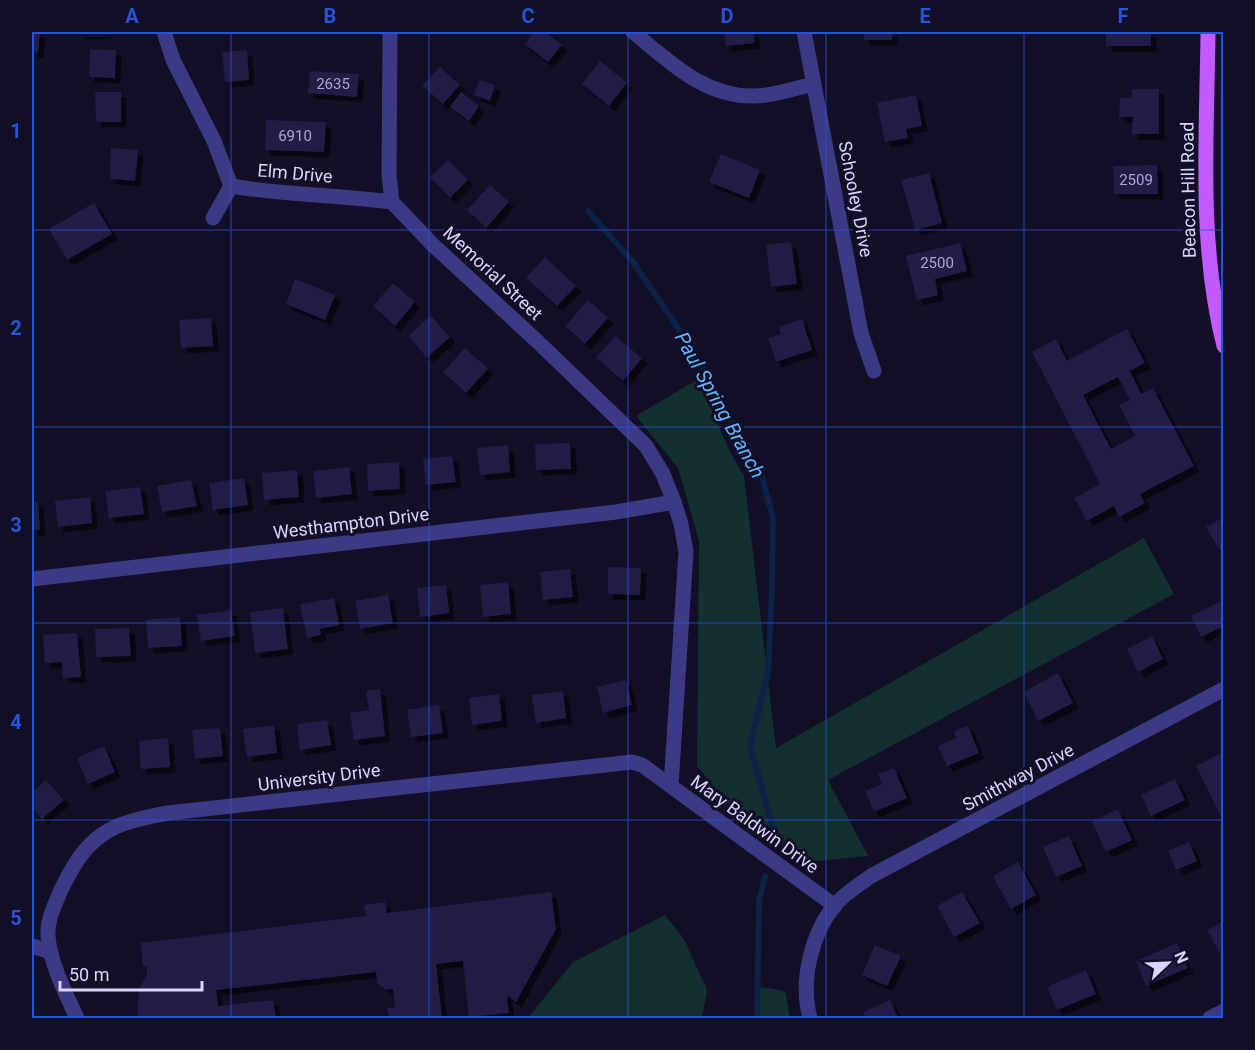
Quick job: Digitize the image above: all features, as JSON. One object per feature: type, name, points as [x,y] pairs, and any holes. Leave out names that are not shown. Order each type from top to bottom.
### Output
[{"type":"main road","name":"Beacon Hill Road","points":[[1208,32],[1206,234],[1213,304],[1224,346]]},
{"type":"street","points":[[164,32],[173,60],[214,141],[231,186]]},
{"type":"street","points":[[390,32],[389,175],[392,202]]},
{"type":"street","points":[[633,32],[683,73],[716,90],[755,96],[814,84]]},
{"type":"street","name":"Schooley Drive","points":[[804,32],[861,333],[874,371]]},
{"type":"street","name":"Elm Drive","points":[[213,218],[231,186],[268,192],[353,197],[392,202]]},
{"type":"street","name":"Memorial Street","points":[[392,202],[433,245],[538,342],[645,446],[663,474],[674,502]]},
{"type":"street","name":"Westhampton Drive","points":[[32,579],[616,512],[674,502]]},
{"type":"street","name":"Mary Baldwin Drive","points":[[674,502],[686,552],[671,786],[835,906]]},
{"type":"street","name":"Smithway Drive","points":[[835,906],[850,891],[872,876],[1224,689]]},
{"type":"street","name":"University Drive","points":[[77,1018],[51,952],[48,924],[66,879],[78,860],[99,836],[132,820],[623,762],[642,765],[671,786]]},
{"type":"street","points":[[810,1018],[806,981],[810,958],[823,926],[835,906]]},
{"type":"street","points":[[32,946],[51,952]]},
{"type":"street","points":[[1210,1018],[1224,1011]]},
{"type":"green space","points":[[698,379],[730,452],[744,476],[776,748],[1144,538],[1174,594],[828,780],[868,856],[807,862],[735,813],[697,766],[699,541],[678,468],[636,416]]},
{"type":"green space","points":[[665,915],[684,939],[707,990],[702,1018],[528,1018],[573,962]]},
{"type":"green space","points":[[760,987],[785,991],[790,1018],[756,1018]]},
{"type":"building","points":[[32,32],[40,32],[38,53],[32,52]]},
{"type":"building","points":[[80,32],[105,32],[105,33],[80,34]]},
{"type":"building","points":[[534,32],[545,32],[562,45],[548,62],[525,44]]},
{"type":"building","points":[[724,32],[753,32],[755,43],[726,46]]},
{"type":"building","points":[[864,32],[892,32],[892,40],[864,40]]},
{"type":"building","points":[[1106,32],[1151,32],[1151,46],[1106,46]]},
{"type":"building","points":[[90,49],[116,50],[115,78],[89,77]]},
{"type":"building","points":[[247,50],[249,80],[225,82],[222,52]]},
{"type":"building","points":[[600,61],[627,83],[609,106],[582,84]]},
{"type":"building","points":[[440,67],[460,85],[443,104],[422,86]]},
{"type":"building","points":[[310,71],[359,74],[357,97],[308,93]]},
{"type":"building","points":[[479,80],[495,85],[490,101],[474,95]]},
{"type":"building","points":[[1132,89],[1159,89],[1159,134],[1132,134],[1133,117],[1119,117],[1120,98],[1132,98]]},
{"type":"building","points":[[95,92],[121,92],[121,122],[96,122]]},
{"type":"building","points":[[461,92],[479,106],[469,121],[450,107]]},
{"type":"building","points":[[916,95],[922,126],[906,129],[908,138],[885,142],[877,103]]},
{"type":"building","points":[[266,120],[326,122],[324,152],[265,150]]},
{"type":"building","points":[[111,148],[138,150],[135,181],[110,179]]},
{"type":"building","points":[[721,154],[760,170],[749,198],[709,182]]},
{"type":"building","points":[[448,160],[468,180],[450,198],[430,177]]},
{"type":"building","points":[[1157,165],[1158,194],[1114,194],[1113,166]]},
{"type":"building","points":[[929,173],[942,223],[915,230],[901,180]]},
{"type":"building","points":[[490,185],[509,202],[486,228],[467,210]]},
{"type":"building","points":[[94,203],[112,234],[67,260],[49,229]]},
{"type":"building","points":[[791,242],[797,284],[771,287],[766,245]]},
{"type":"building","points":[[960,243],[967,271],[935,279],[938,295],[917,300],[906,256]]},
{"type":"building","points":[[545,257],[576,286],[557,306],[526,278]]},
{"type":"building","points":[[295,279],[335,295],[325,320],[286,304]]},
{"type":"building","points":[[393,283],[415,302],[395,326],[373,306]]},
{"type":"building","points":[[588,300],[608,318],[585,344],[565,326]]},
{"type":"building","points":[[431,316],[450,337],[427,358],[408,336]]},
{"type":"building","points":[[211,318],[213,346],[181,348],[179,320]]},
{"type":"building","points":[[802,319],[812,350],[776,362],[768,338],[781,334],[779,327]]},
{"type":"building","points":[[1127,329],[1145,363],[1130,371],[1141,394],[1153,388],[1194,466],[1140,494],[1145,503],[1119,517],[1114,506],[1087,521],[1074,498],[1100,484],[1032,352],[1056,339],[1067,361]],"holes":[[[1118,377],[1130,400],[1119,405],[1135,436],[1111,449],[1083,395]]]},
{"type":"building","points":[[615,336],[642,358],[623,381],[596,358]]},
{"type":"building","points":[[465,348],[488,369],[466,393],[443,372]]},
{"type":"building","points":[[570,443],[571,469],[536,470],[535,444]]},
{"type":"building","points":[[508,445],[510,472],[480,475],[477,448]]},
{"type":"building","points":[[452,456],[456,482],[426,485],[423,459]]},
{"type":"building","points":[[399,462],[400,489],[368,491],[367,464]]},
{"type":"building","points":[[349,467],[352,494],[316,498],[313,471]]},
{"type":"building","points":[[297,470],[299,497],[264,500],[262,473]]},
{"type":"building","points":[[244,478],[248,505],[213,510],[209,483]]},
{"type":"building","points":[[191,480],[197,506],[162,512],[157,486]]},
{"type":"building","points":[[140,487],[144,514],[109,518],[105,491]]},
{"type":"building","points":[[90,497],[92,523],[58,527],[55,501]]},
{"type":"building","points":[[38,502],[40,530],[32,530],[32,503]]},
{"type":"building","points":[[1224,517],[1224,549],[1220,551],[1206,527]]},
{"type":"building","points":[[608,567],[641,568],[640,595],[608,594]]},
{"type":"building","points":[[570,569],[573,597],[543,600],[540,572]]},
{"type":"building","points":[[508,582],[511,614],[483,617],[480,585]]},
{"type":"building","points":[[446,585],[449,613],[420,617],[417,588]]},
{"type":"building","points":[[388,595],[393,623],[360,629],[355,601]]},
{"type":"building","points":[[334,598],[339,625],[320,629],[321,635],[307,638],[300,604]]},
{"type":"building","points":[[1224,600],[1224,626],[1201,637],[1191,616]]},
{"type":"building","points":[[283,608],[288,649],[255,653],[250,612]]},
{"type":"building","points":[[231,610],[235,636],[201,641],[197,615]]},
{"type":"building","points":[[180,617],[182,646],[148,648],[146,620]]},
{"type":"building","points":[[129,628],[131,656],[96,657],[95,629]]},
{"type":"building","points":[[77,633],[81,677],[63,678],[62,662],[45,663],[43,635]]},
{"type":"building","points":[[1152,636],[1163,659],[1138,672],[1127,649]]},
{"type":"building","points":[[1058,673],[1073,703],[1038,721],[1024,692]]},
{"type":"building","points":[[626,680],[632,705],[603,713],[597,687]]},
{"type":"building","points":[[380,689],[385,736],[354,740],[350,713],[369,710],[366,691]]},
{"type":"building","points":[[563,691],[566,718],[536,723],[532,695]]},
{"type":"building","points":[[499,694],[502,721],[472,725],[469,698]]},
{"type":"building","points":[[439,705],[443,733],[411,737],[407,710]]},
{"type":"building","points":[[327,720],[331,745],[300,750],[297,724]]},
{"type":"building","points":[[274,725],[277,753],[247,757],[243,729]]},
{"type":"building","points":[[968,726],[979,753],[947,766],[938,746],[956,738],[954,731]]},
{"type":"building","points":[[220,728],[223,756],[195,759],[192,730]]},
{"type":"building","points":[[168,738],[170,767],[141,769],[139,741]]},
{"type":"building","points":[[104,746],[115,772],[88,784],[77,758]]},
{"type":"building","points":[[1220,754],[1224,762],[1224,823],[1196,766]]},
{"type":"building","points":[[894,768],[907,798],[874,812],[865,791],[882,784],[878,774]]},
{"type":"building","points":[[1175,779],[1185,800],[1151,816],[1141,795]]},
{"type":"building","points":[[46,780],[64,800],[42,819],[32,807],[32,793]]},
{"type":"building","points":[[1118,809],[1132,840],[1106,852],[1092,822]]},
{"type":"building","points":[[1069,836],[1082,866],[1056,877],[1043,847]]},
{"type":"building","points":[[1189,842],[1197,861],[1176,870],[1168,851]]},
{"type":"building","points":[[1018,862],[1036,895],[1011,909],[993,876]]},
{"type":"building","points":[[551,892],[556,929],[516,1002],[508,996],[509,1013],[469,1017],[463,961],[436,964],[442,1018],[389,1018],[387,1008],[395,1007],[393,989],[386,990],[377,983],[376,972],[216,990],[218,1006],[273,1000],[276,1018],[137,1018],[139,989],[147,974],[147,966],[143,966],[141,943],[366,916],[364,905],[385,902],[387,913]]},
{"type":"building","points":[[962,892],[980,923],[954,937],[937,906]]},
{"type":"building","points":[[1224,921],[1224,949],[1219,952],[1207,930]]},
{"type":"building","points":[[1177,943],[1188,968],[1146,986],[1136,961]]},
{"type":"building","points":[[875,945],[901,956],[887,986],[862,975]]},
{"type":"building","points":[[1086,970],[1096,994],[1057,1010],[1047,987]]},
{"type":"building","points":[[890,1000],[898,1018],[866,1018],[863,1012]]},
{"type":"waterway","name":"Paul Spring Branch","points":[[588,211],[633,262],[691,347],[762,477],[773,518],[772,590],[768,672],[750,746],[774,831],[773,837]]},
{"type":"waterway","name":"Paul Spring Branch","points":[[757,1018],[759,902],[765,876]]}]
